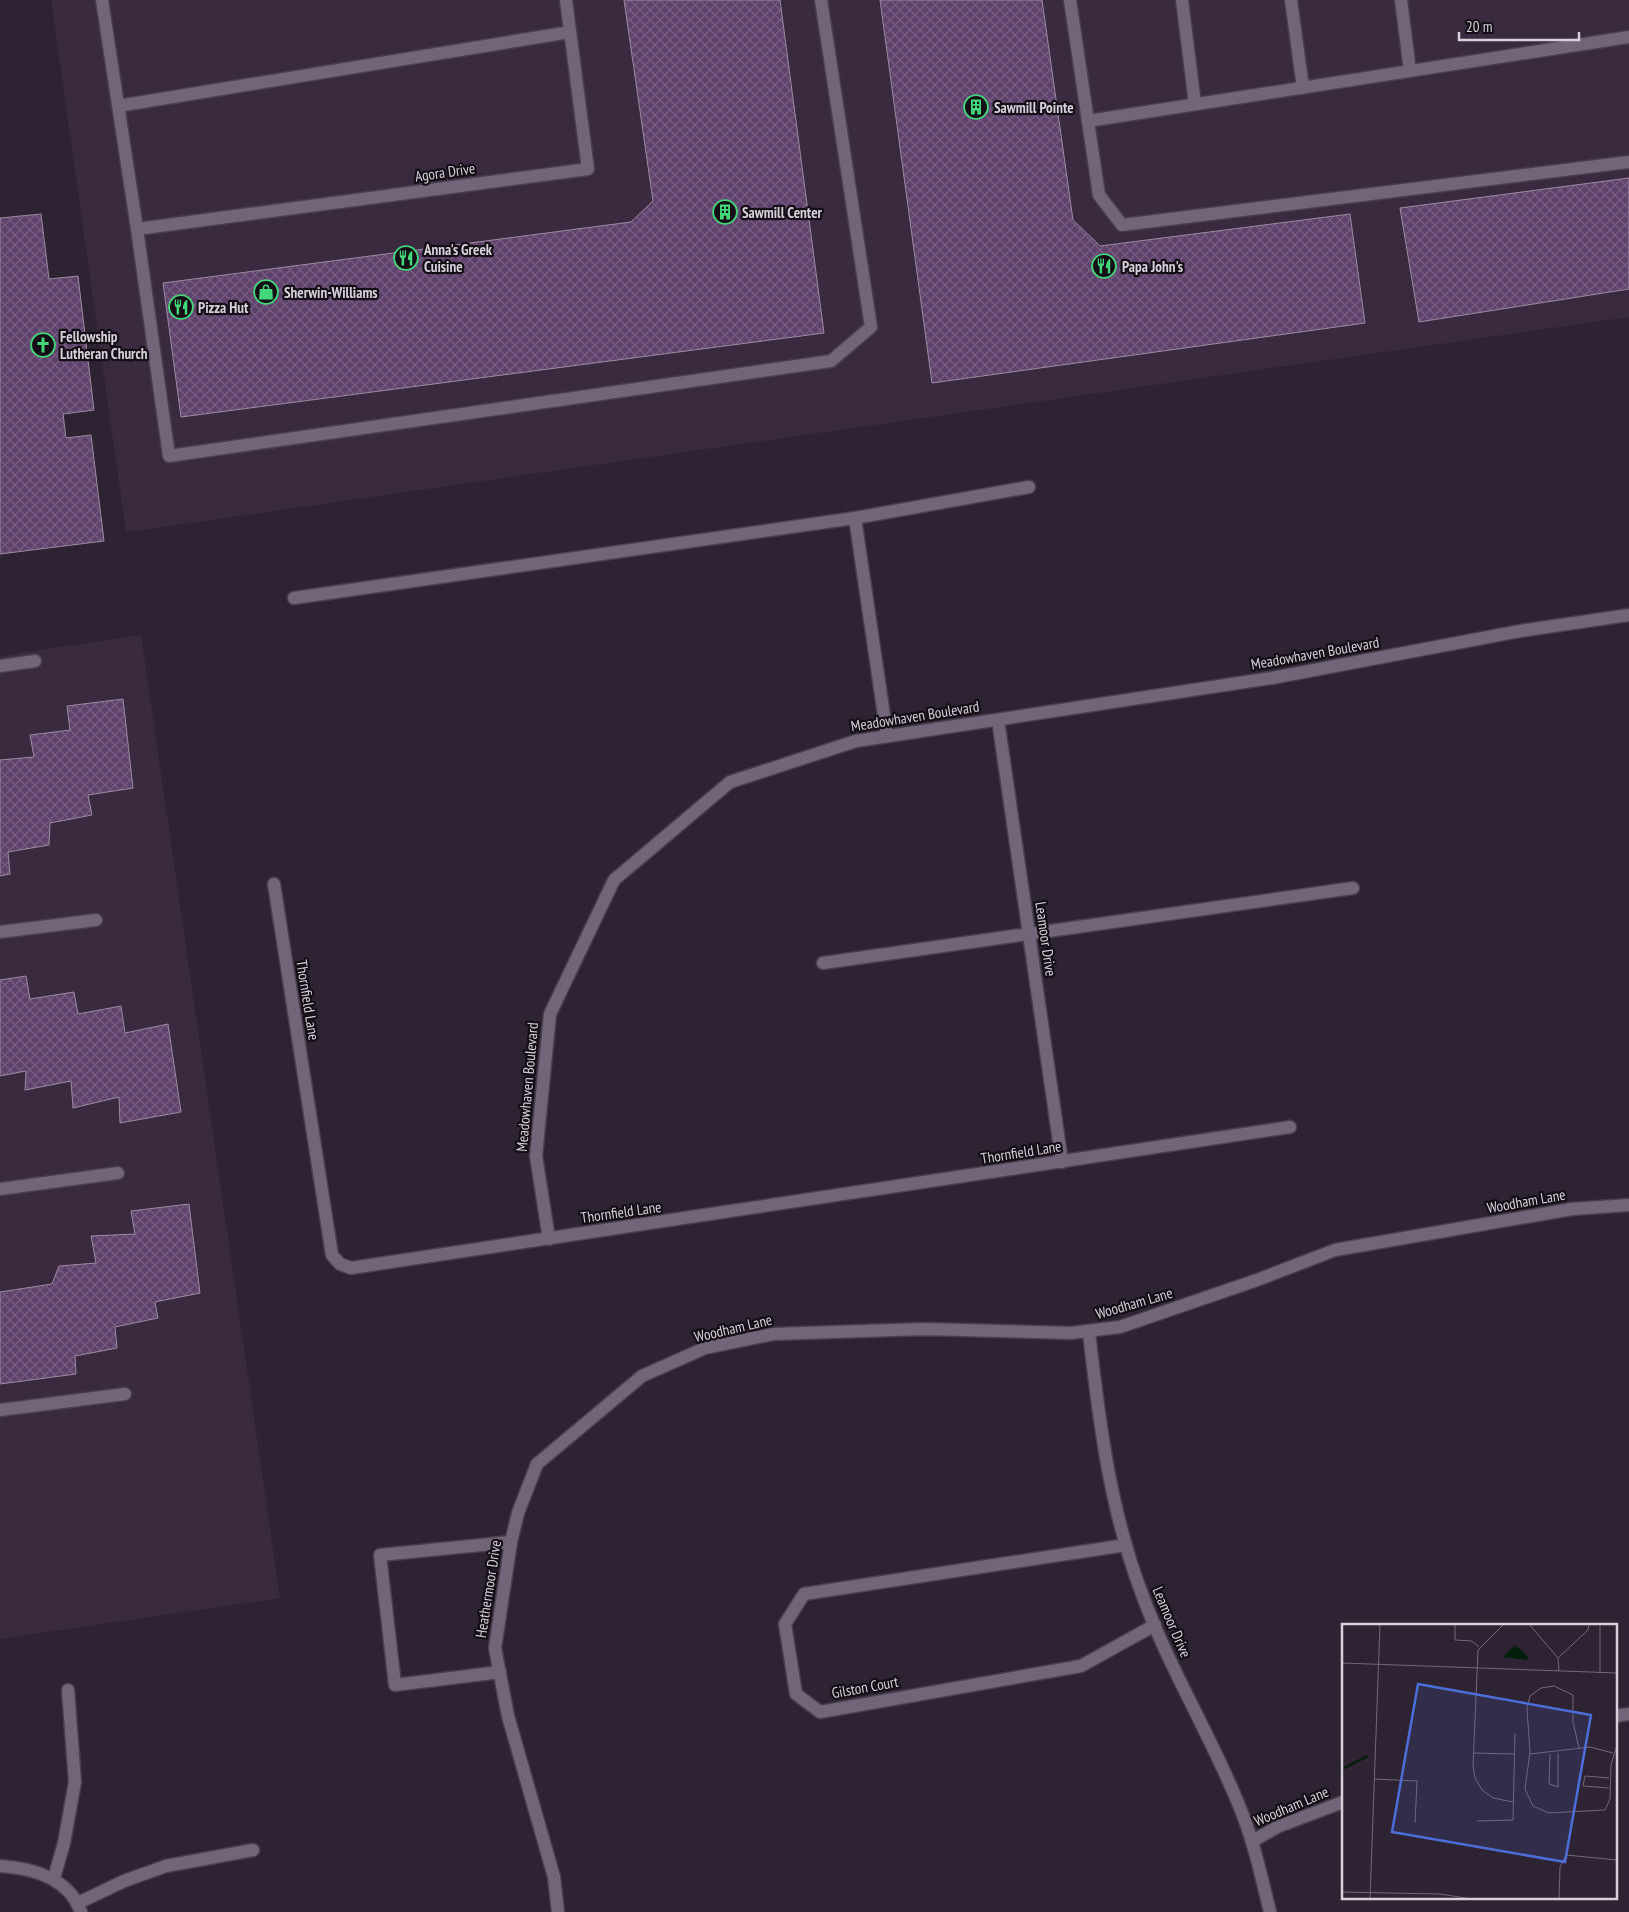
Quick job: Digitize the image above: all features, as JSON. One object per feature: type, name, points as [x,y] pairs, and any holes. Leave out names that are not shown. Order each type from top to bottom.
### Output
[{"type":"street","points":[[102,0],[169,456],[830,361],[871,327],[820,0]]},
{"type":"street","name":"Agora Drive","points":[[137,229],[588,169],[566,0]]},
{"type":"street","points":[[1070,0],[1099,194],[1122,225],[1629,162]]},
{"type":"street","points":[[1182,0],[1195,104]]},
{"type":"street","points":[[1290,0],[1303,88]]},
{"type":"street","points":[[1401,0],[1410,71]]},
{"type":"street","points":[[118,106],[570,32]]},
{"type":"street","points":[[1088,121],[1629,37]]},
{"type":"street","points":[[294,598],[855,518],[1030,487]]},
{"type":"street","points":[[855,518],[887,736]]},
{"type":"street","name":"Meadowhaven Boulevard","points":[[549,1239],[536,1156],[550,1014],[614,880],[730,782],[856,741],[1272,678],[1520,631],[1629,615]]},
{"type":"street","points":[[0,666],[35,661]]},
{"type":"street","name":"Leamoor Drive","points":[[998,720],[1062,1162]]},
{"type":"street","name":"Thornfield Lane","points":[[274,884],[332,1255],[340,1264],[351,1268],[1290,1127]]},
{"type":"street","points":[[823,963],[1353,888]]},
{"type":"street","points":[[0,932],[96,920]]},
{"type":"street","points":[[0,1189],[118,1173]]},
{"type":"street","name":"Woodham Lane","points":[[642,1376],[705,1348],[773,1334],[925,1329],[1089,1332],[1120,1327],[1257,1280],[1335,1250],[1572,1209],[1629,1205]]},
{"type":"street","name":"Leamoor Drive","points":[[1089,1332],[1099,1422],[1117,1513],[1126,1545],[1142,1594],[1179,1682],[1239,1804],[1253,1841],[1270,1912]]},
{"type":"street","name":"Heathermoor Drive","points":[[558,1912],[554,1877],[508,1716],[495,1648],[511,1542],[518,1513],[537,1464],[642,1376]]},
{"type":"street","points":[[0,1410],[125,1394]]},
{"type":"street","points":[[500,1672],[396,1685],[380,1555],[511,1542]]},
{"type":"street","name":"Gilston Court","points":[[1126,1545],[804,1594],[785,1624],[796,1694],[820,1712],[1081,1666],[1155,1625]]},
{"type":"street","points":[[54,1878],[64,1842],[75,1782],[68,1690]]},
{"type":"street","points":[[1616,1716],[1629,1714]]},
{"type":"street","name":"Woodham Lane","points":[[1253,1841],[1276,1827],[1342,1802]]},
{"type":"street","points":[[0,1866],[22,1867],[54,1878],[79,1907],[124,1880],[166,1866],[253,1850]]},
{"type":"shaded area","points":[[51,0],[1629,0],[1629,317],[126,532]]},
{"type":"shaded area","points":[[141,635],[280,1598],[0,1639],[0,656]]},
{"type":"building","name":"Sawmill Center","points":[[624,0],[780,0],[824,333],[181,417],[163,283],[631,222],[653,201]]},
{"type":"building","name":"Sawmill Pointe","points":[[880,0],[1042,0],[1073,220],[1100,246],[1350,214],[1365,323],[932,383]]},
{"type":"building","points":[[1629,178],[1629,289],[1419,322],[1400,208]]},
{"type":"building","name":"Fellowship Lutheran Church","points":[[41,214],[49,279],[78,276],[94,410],[63,414],[66,438],[91,435],[104,541],[0,554],[0,218]]},
{"type":"building","points":[[123,699],[133,788],[88,795],[92,815],[50,823],[49,845],[8,852],[10,874],[0,876],[0,760],[34,757],[30,735],[70,730],[67,706]]},
{"type":"building","points":[[26,976],[30,999],[74,992],[78,1014],[121,1006],[125,1033],[168,1024],[181,1112],[120,1123],[119,1097],[73,1108],[71,1081],[25,1090],[26,1071],[0,1076],[0,980]]},
{"type":"building","points":[[189,1204],[200,1293],[155,1302],[158,1318],[115,1327],[117,1348],[75,1356],[76,1374],[0,1384],[0,1292],[52,1284],[59,1266],[96,1263],[91,1236],[135,1234],[131,1211]]},
{"type":"place","name":"Sawmill Pointe","points":[[976,107]]},
{"type":"place","name":"Sawmill Center","points":[[725,212]]},
{"type":"place","name":"Anna's Greek Cuisine","points":[[406,258]]},
{"type":"place","name":"Papa John's","points":[[1104,266]]},
{"type":"place","name":"Sherwin-Williams","points":[[266,292]]},
{"type":"place","name":"Pizza Hut","points":[[181,307]]},
{"type":"place","name":"Fellowship Lutheran Church","points":[[43,345]]}]
